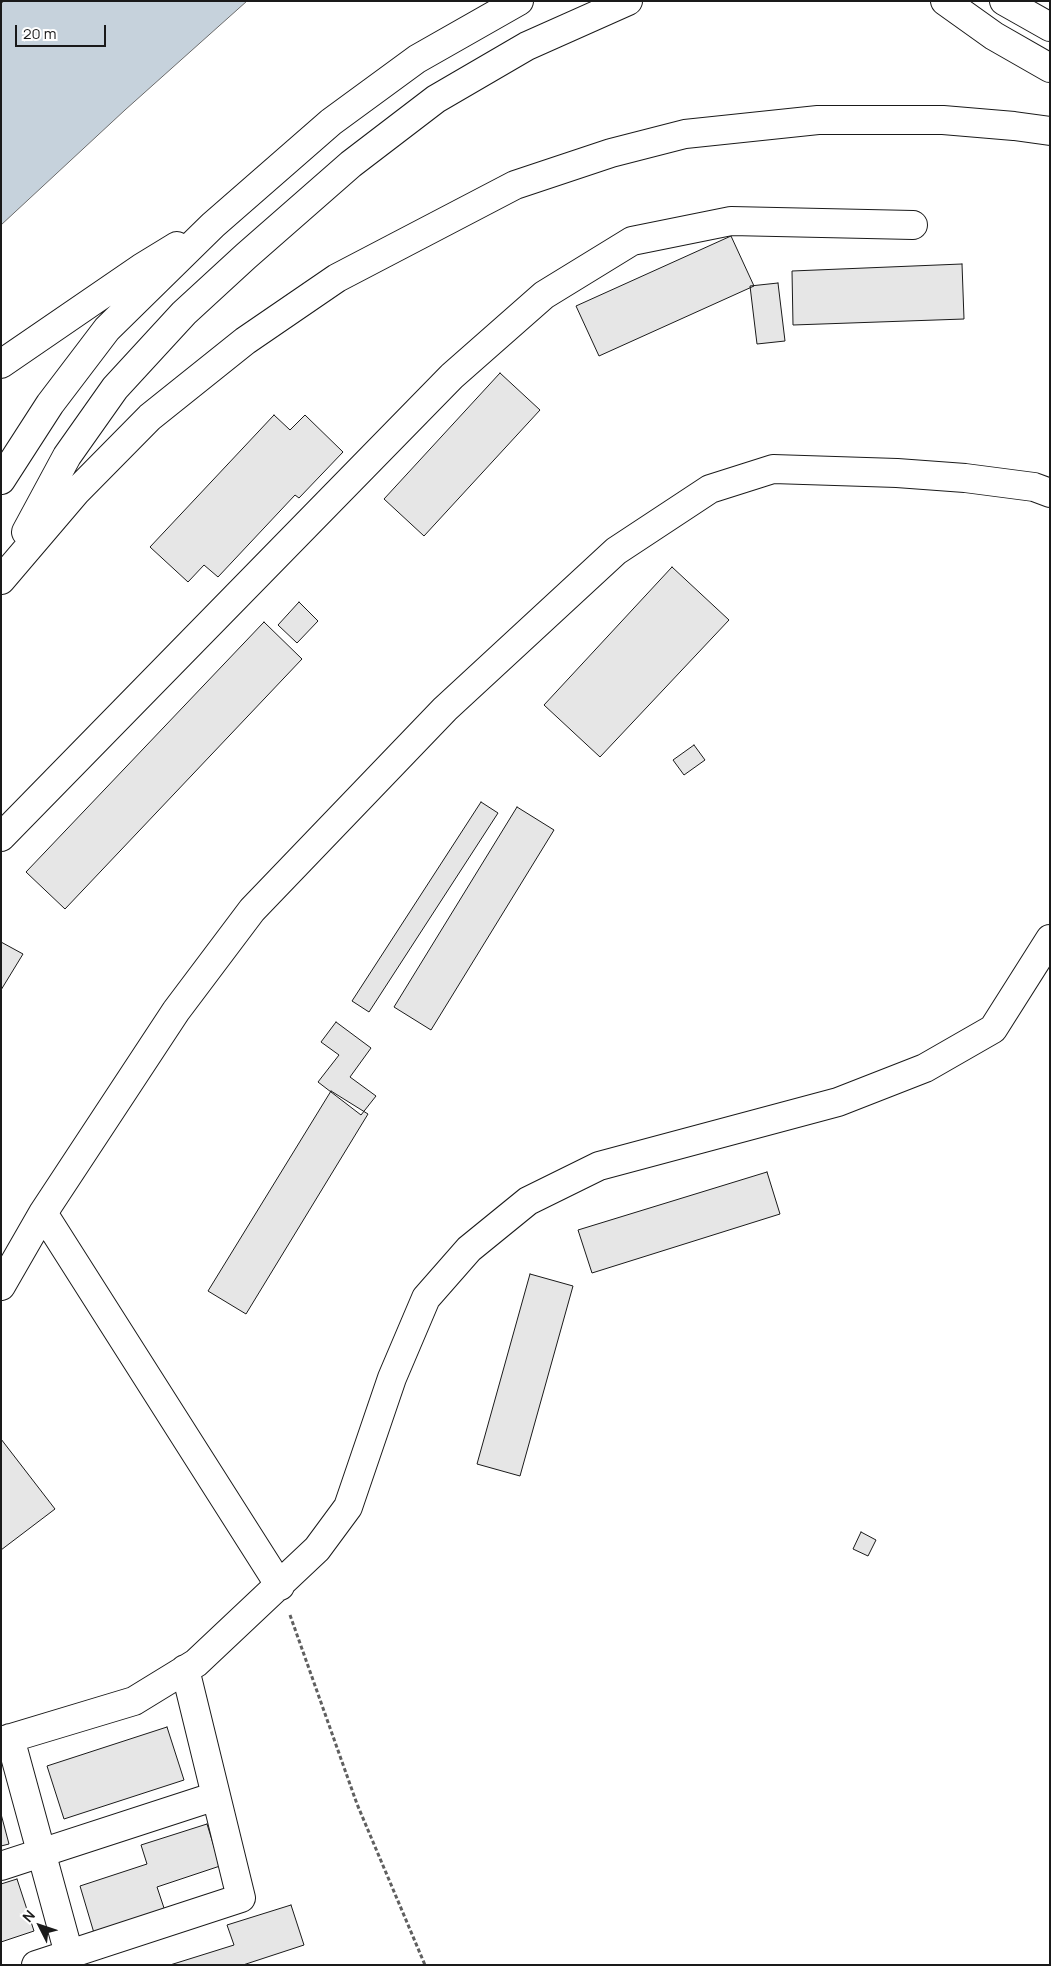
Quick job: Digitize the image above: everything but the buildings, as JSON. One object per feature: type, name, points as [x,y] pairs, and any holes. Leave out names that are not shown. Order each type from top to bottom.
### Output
[{"type":"main road","points":[[1,480],[50,404],[108,330],[213,225],[331,122],[409,65],[520,1]]},
{"type":"main road","points":[[1,578],[67,456],[115,388],[184,314],[246,256],[352,164],[436,99],[527,46],[628,1]]},
{"type":"main road","points":[[945,1],[994,36],[1050,68]]},
{"type":"main road","points":[[1004,1],[1050,27]]},
{"type":"main road","points":[[1,578],[76,492],[150,417],[245,341],[337,278],[515,185],[611,153],[685,134],[818,120],[943,120],[1014,126],[1050,132]]},
{"type":"main road","points":[[1,836],[452,376],[544,296],[632,241],[731,221],[913,225]]},
{"type":"main road","points":[[1,364],[141,268],[213,225]]},
{"type":"main road","points":[[1,1286],[42,1213],[176,1011],[252,910],[445,709],[616,551],[710,489],[773,469],[897,473],[965,478],[1034,487],[1050,493]]},
{"type":"main road","points":[[69,1954],[42,1854],[6,1739],[134,1701],[196,1663],[280,1586],[317,1549],[348,1507],[392,1378],[426,1298],[469,1249],[528,1202],[599,1166],[838,1102],[925,1068],[993,1029],[1050,939]]},
{"type":"main road","points":[[1,1258],[42,1213]]},
{"type":"main road","points":[[42,1213],[280,1586]]},
{"type":"main road","points":[[36,1965],[241,1898],[185,1669]]},
{"type":"main road","points":[[1,1866],[216,1796]]},
{"type":"path","points":[[280,1586],[357,1804],[425,1965]]},
{"type":"shaded area","points":[[4,1],[247,1],[125,110],[1,225],[1,4]]}]
